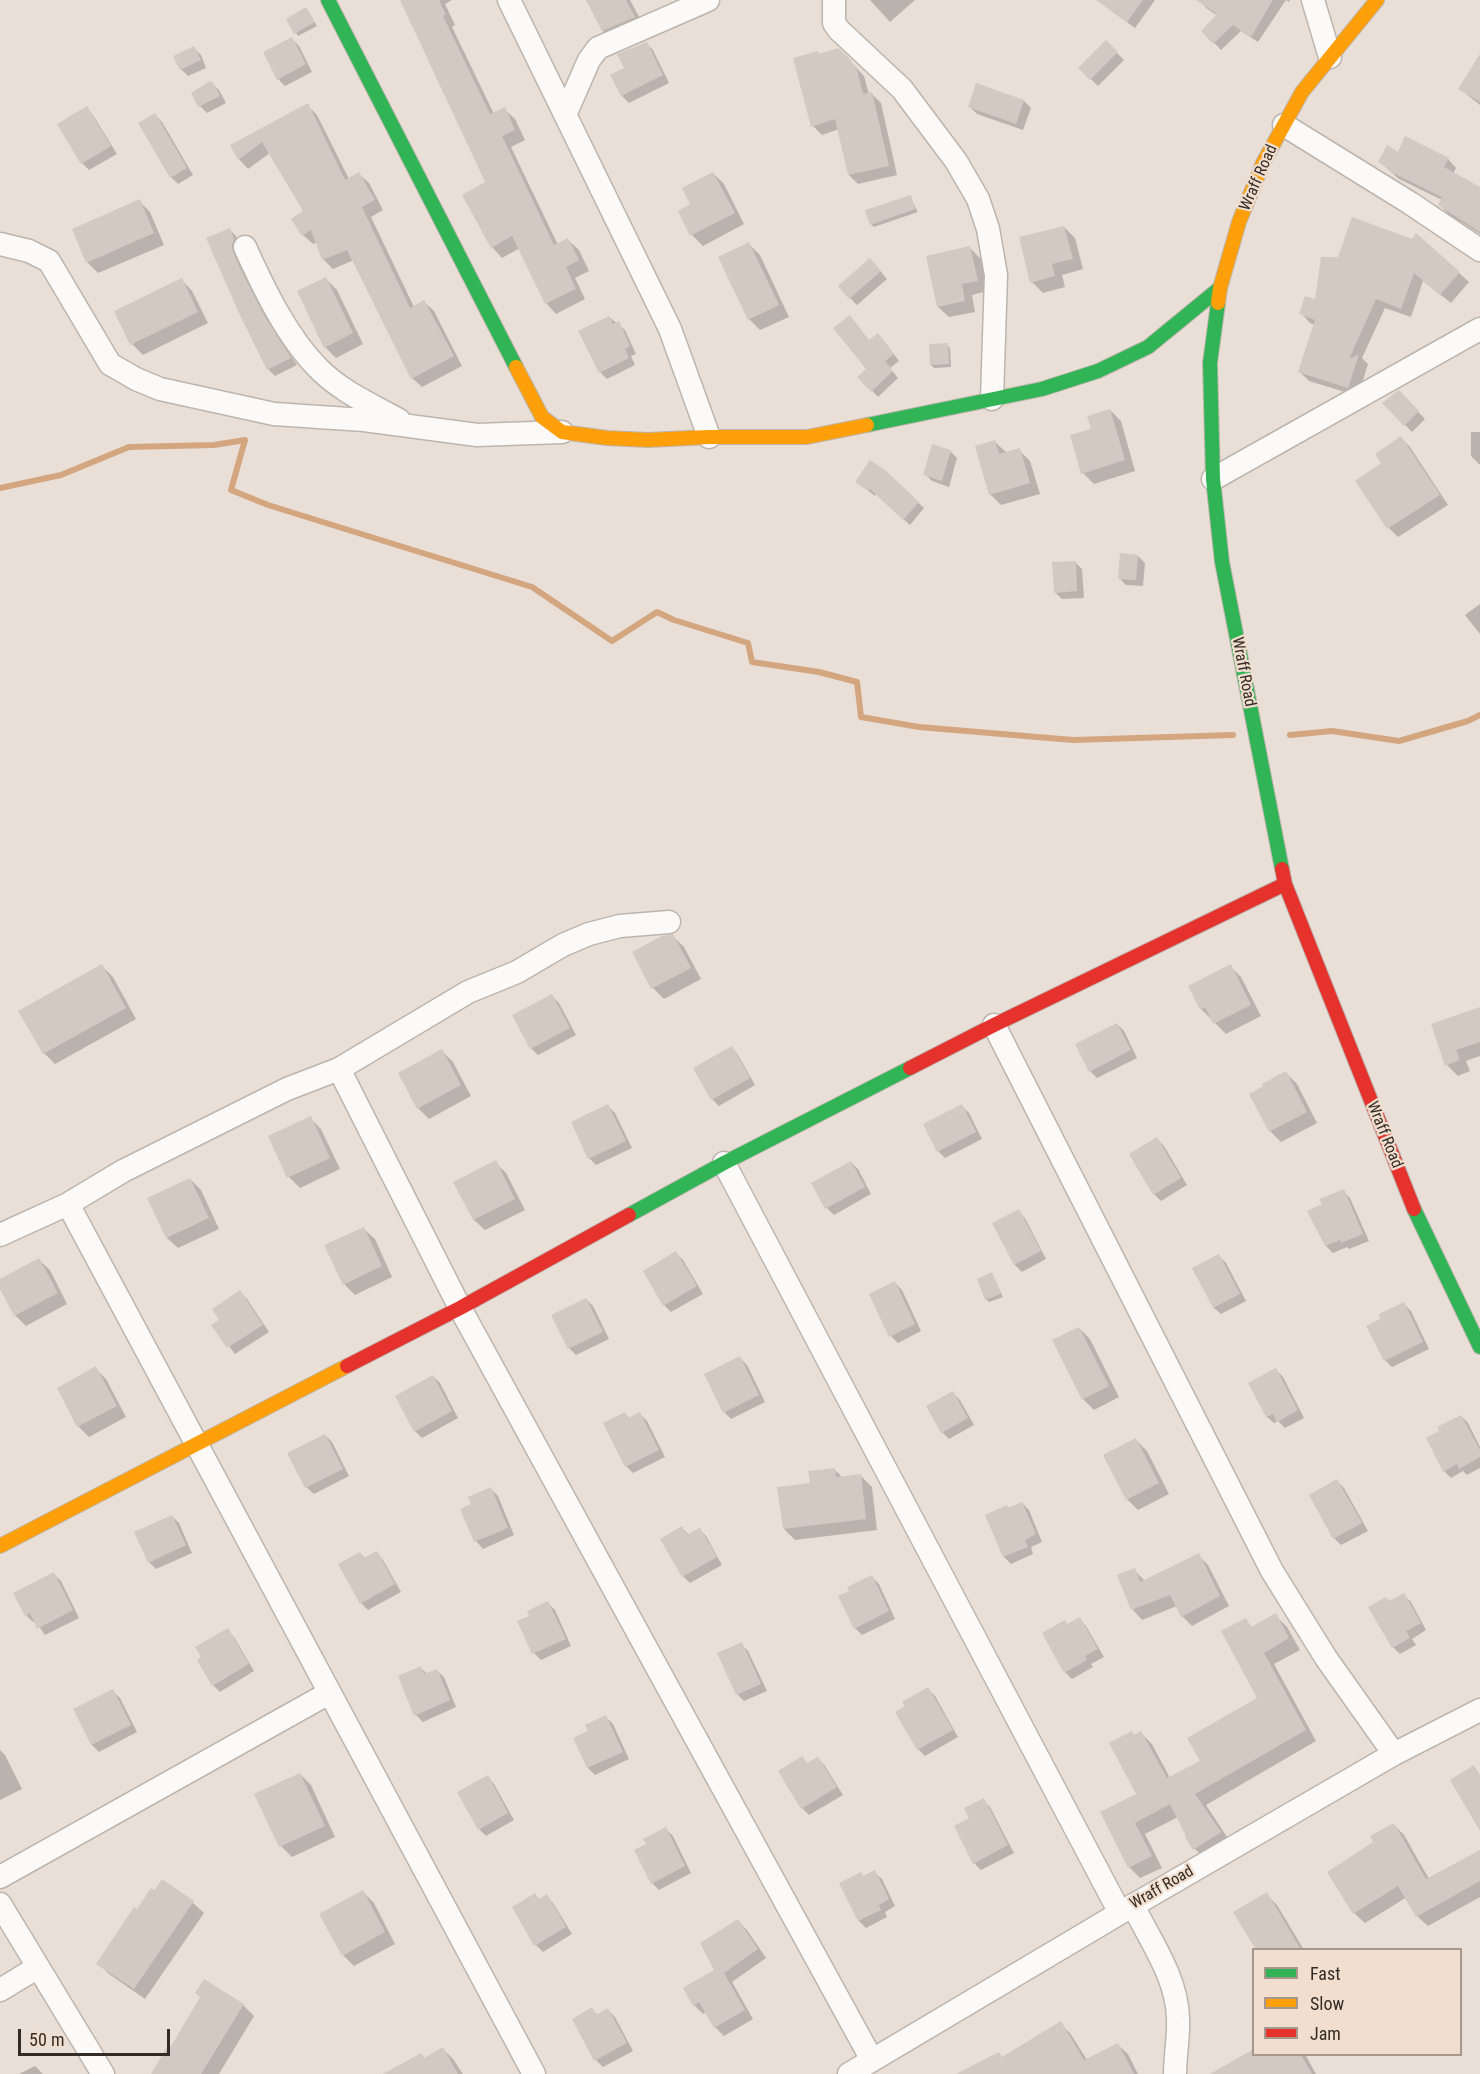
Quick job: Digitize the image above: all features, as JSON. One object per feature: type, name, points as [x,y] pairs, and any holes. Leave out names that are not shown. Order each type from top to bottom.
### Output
[{"type":"street","points":[[328,0],[542,417],[562,432]]},
{"type":"street","points":[[509,0],[670,329],[709,438]]},
{"type":"street","points":[[565,115],[589,60],[598,48],[708,0]]},
{"type":"street","points":[[834,0],[834,23],[839,30],[902,89],[956,161],[978,200],[988,229],[996,275],[992,399]]},
{"type":"street","points":[[1313,0],[1330,57]]},
{"type":"street","name":"Wraff Road","points":[[1377,0],[1302,92],[1263,164],[1239,222],[1220,288],[1210,363],[1213,479],[1222,562],[1285,884],[1408,1196],[1480,1347]]},
{"type":"street","points":[[1284,125],[1410,203],[1480,250]]},
{"type":"street","points":[[0,244],[29,251],[48,261],[110,364],[136,379],[160,388],[274,414],[364,420],[477,435],[562,432],[648,440],[807,437],[1042,389],[1098,371],[1148,347],[1220,288]]},
{"type":"street","points":[[245,247],[266,293],[318,369],[350,392],[410,426]]},
{"type":"street","points":[[1213,479],[1480,329]]},
{"type":"street","points":[[0,1546],[195,1443],[460,1308],[724,1163],[994,1025],[1285,884]]},
{"type":"street","points":[[0,1235],[68,1204],[123,1171],[287,1089],[339,1069],[468,992],[517,972],[563,945],[589,934],[620,926],[669,922]]},
{"type":"street","points":[[994,1025],[1272,1570],[1326,1658],[1394,1754]]},
{"type":"street","points":[[339,1069],[460,1308],[872,2060]]},
{"type":"street","points":[[724,1163],[1126,1909],[1171,1979],[1178,2016],[1175,2074]]},
{"type":"street","points":[[68,1204],[534,2074]]},
{"type":"street","points":[[0,1877],[329,1693]]},
{"type":"street","name":"Wraff Road","points":[[849,2074],[1126,1909],[1394,1754],[1480,1710]]},
{"type":"street","points":[[0,1904],[102,2074]]},
{"type":"street","points":[[0,1990],[38,1966]]},
{"type":"building","points":[[400,0],[439,0],[446,15],[443,16],[490,114],[505,107],[515,130],[502,136],[554,245],[568,238],[579,260],[566,267],[576,289],[545,304],[512,236],[491,248],[462,195],[485,182]]},
{"type":"building","points":[[586,0],[626,0],[635,17],[602,31]]},
{"type":"building","points":[[1096,0],[1143,0],[1127,22]]},
{"type":"building","points":[[1196,0],[1273,0],[1251,37],[1233,25],[1213,44],[1201,31],[1217,14]]},
{"type":"building","points":[[306,7],[315,22],[294,34],[286,19]]},
{"type":"building","points":[[292,37],[306,64],[277,80],[263,52]]},
{"type":"building","points":[[1106,40],[1118,52],[1090,80],[1078,68]]},
{"type":"building","points":[[647,42],[663,75],[621,96],[610,75],[624,68],[617,54]]},
{"type":"building","points":[[194,46],[201,60],[180,70],[173,56]]},
{"type":"building","points":[[838,48],[851,60],[853,66],[856,66],[863,94],[872,92],[889,166],[848,175],[835,119],[811,127],[793,58]]},
{"type":"building","points":[[1480,54],[1480,102],[1458,89]]},
{"type":"building","points":[[210,81],[213,82],[220,96],[198,107],[191,93]]},
{"type":"building","points":[[976,83],[1024,100],[1016,124],[968,107]]},
{"type":"building","points":[[308,103],[345,180],[359,172],[375,200],[362,207],[410,308],[424,300],[454,356],[411,379],[347,250],[322,260],[311,230],[302,236],[291,219],[303,211],[262,142],[238,160],[230,145]]},
{"type":"building","points":[[87,106],[111,146],[81,164],[57,124]]},
{"type":"building","points":[[155,113],[187,168],[170,178],[138,123]]},
{"type":"building","points":[[1405,136],[1449,158],[1444,167],[1480,187],[1480,232],[1438,205],[1442,197],[1389,171],[1378,162],[1387,145],[1398,152]]},
{"type":"building","points":[[713,172],[735,213],[690,236],[678,211],[690,204],[682,188]]},
{"type":"building","points":[[911,195],[915,209],[870,225],[865,210]]},
{"type":"building","points":[[140,199],[154,233],[86,263],[72,229]]},
{"type":"building","points":[[1352,217],[1412,239],[1416,233],[1460,272],[1440,295],[1414,273],[1401,309],[1376,299],[1349,359],[1359,354],[1348,388],[1298,372],[1315,320],[1299,314],[1305,296],[1315,299],[1321,257],[1338,257]]},
{"type":"building","points":[[1064,226],[1073,259],[1052,264],[1055,276],[1030,283],[1019,237]]},
{"type":"building","points":[[230,228],[234,239],[233,252],[240,268],[265,317],[291,358],[267,370],[206,238]]},
{"type":"building","points":[[749,242],[779,305],[748,320],[718,257]]},
{"type":"building","points":[[970,246],[978,281],[962,284],[965,301],[937,307],[926,256]]},
{"type":"building","points":[[870,258],[881,271],[849,299],[838,286]]},
{"type":"building","points":[[326,277],[353,333],[324,348],[297,291]]},
{"type":"building","points":[[182,278],[198,312],[130,345],[114,311]]},
{"type":"building","points":[[850,315],[869,340],[878,333],[894,354],[885,361],[893,371],[871,392],[857,377],[866,369],[833,328]]},
{"type":"building","points":[[609,316],[613,324],[619,321],[630,346],[625,349],[629,358],[599,373],[578,331]]},
{"type":"building","points":[[948,343],[949,364],[930,365],[929,344]]},
{"type":"building","points":[[1399,390],[1419,411],[1404,426],[1382,403]]},
{"type":"building","points":[[1110,409],[1125,460],[1081,474],[1070,435],[1091,429],[1087,416]]},
{"type":"building","points":[[1401,436],[1440,495],[1387,529],[1355,481],[1381,463],[1375,454]]},
{"type":"building","points":[[995,440],[999,454],[1020,448],[1030,483],[989,495],[975,446]]},
{"type":"building","points":[[932,444],[951,450],[942,481],[923,475]]},
{"type":"building","points":[[870,460],[885,470],[919,502],[903,520],[870,489],[868,491],[855,482]]},
{"type":"building","points":[[1120,553],[1138,555],[1136,580],[1118,579]]},
{"type":"building","points":[[1076,561],[1077,591],[1054,593],[1052,562]]},
{"type":"building","points":[[673,934],[691,968],[651,989],[632,952],[662,936]]},
{"type":"building","points":[[102,964],[126,1008],[43,1054],[18,1011]]},
{"type":"building","points":[[1231,964],[1251,1005],[1213,1024],[1205,1007],[1200,1010],[1188,986]]},
{"type":"building","points":[[552,994],[570,1028],[530,1049],[512,1015]]},
{"type":"building","points":[[1480,1007],[1480,1042],[1456,1050],[1460,1060],[1445,1066],[1431,1024]]},
{"type":"building","points":[[1117,1023],[1131,1050],[1089,1072],[1075,1044]]},
{"type":"building","points":[[732,1046],[750,1078],[711,1100],[693,1068]]},
{"type":"building","points":[[442,1049],[461,1085],[417,1109],[398,1073]]},
{"type":"building","points":[[1286,1071],[1307,1112],[1269,1132],[1249,1094]]},
{"type":"building","points":[[608,1104],[626,1141],[588,1159],[571,1122]]},
{"type":"building","points":[[962,1104],[976,1132],[937,1152],[923,1124]]},
{"type":"building","points":[[311,1116],[330,1158],[287,1178],[268,1136]]},
{"type":"building","points":[[1157,1137],[1181,1178],[1153,1195],[1129,1154]]},
{"type":"building","points":[[496,1160],[515,1199],[473,1220],[453,1182]]},
{"type":"building","points":[[851,1161],[865,1187],[825,1209],[811,1183]]},
{"type":"building","points":[[190,1178],[209,1218],[166,1238],[147,1198]]},
{"type":"building","points":[[1344,1189],[1363,1234],[1341,1243],[1340,1240],[1325,1246],[1307,1211],[1322,1204],[1319,1199]]},
{"type":"building","points":[[1019,1209],[1041,1251],[1014,1265],[992,1223]]},
{"type":"building","points":[[364,1227],[382,1266],[343,1285],[324,1245]]},
{"type":"building","points":[[676,1251],[697,1286],[663,1306],[643,1271]]},
{"type":"building","points":[[1219,1254],[1240,1294],[1213,1308],[1192,1268]]},
{"type":"building","points":[[39,1258],[58,1293],[14,1316],[0,1289],[0,1279]]},
{"type":"building","points":[[992,1272],[1001,1294],[985,1300],[977,1279]]},
{"type":"building","points":[[895,1281],[915,1324],[889,1337],[869,1294]]},
{"type":"building","points":[[240,1290],[263,1325],[227,1348],[211,1325],[219,1320],[212,1309]]},
{"type":"building","points":[[586,1298],[603,1332],[568,1349],[551,1315]]},
{"type":"building","points":[[1404,1302],[1423,1342],[1384,1361],[1366,1326],[1380,1319],[1379,1314]]},
{"type":"building","points":[[1079,1327],[1109,1386],[1082,1400],[1052,1340]]},
{"type":"building","points":[[740,1356],[759,1395],[723,1413],[704,1374]]},
{"type":"building","points":[[96,1366],[117,1406],[77,1427],[57,1388]]},
{"type":"building","points":[[1276,1368],[1298,1410],[1277,1422],[1273,1414],[1266,1417],[1248,1383]]},
{"type":"building","points":[[433,1375],[452,1411],[414,1432],[395,1396]]},
{"type":"building","points":[[953,1391],[968,1418],[941,1433],[926,1406]]},
{"type":"building","points":[[625,1412],[628,1418],[640,1412],[659,1450],[625,1467],[603,1423]]},
{"type":"building","points":[[1461,1415],[1480,1450],[1480,1457],[1459,1469],[1457,1464],[1443,1472],[1426,1438],[1439,1431],[1437,1427]]},
{"type":"building","points":[[325,1434],[343,1469],[305,1488],[287,1453]]},
{"type":"building","points":[[1136,1438],[1159,1483],[1126,1500],[1103,1455]]},
{"type":"building","points":[[835,1468],[836,1477],[861,1474],[866,1519],[783,1529],[777,1487],[810,1483],[808,1471]]},
{"type":"building","points":[[1337,1479],[1362,1523],[1333,1539],[1309,1495]]},
{"type":"building","points":[[491,1487],[508,1528],[474,1542],[460,1509],[471,1504],[468,1497]]},
{"type":"building","points":[[1022,1502],[1036,1534],[1025,1540],[1028,1547],[1003,1557],[985,1515],[1007,1505],[1008,1508]]},
{"type":"building","points":[[172,1515],[186,1545],[148,1563],[134,1532]]},
{"type":"building","points":[[682,1526],[687,1535],[700,1528],[717,1557],[682,1577],[660,1539]]},
{"type":"building","points":[[377,1551],[395,1584],[360,1604],[338,1564],[360,1552],[364,1558]]},
{"type":"building","points":[[1199,1553],[1220,1596],[1181,1617],[1170,1595],[1131,1610],[1117,1575],[1135,1568],[1140,1582]]},
{"type":"building","points":[[54,1572],[73,1610],[37,1629],[30,1613],[25,1616],[13,1593]]},
{"type":"building","points":[[872,1575],[889,1611],[854,1629],[838,1596],[849,1591],[847,1587]]},
{"type":"building","points":[[1404,1593],[1421,1623],[1406,1631],[1410,1638],[1392,1648],[1368,1607],[1386,1597],[1389,1601]]},
{"type":"building","points":[[548,1601],[566,1639],[532,1654],[517,1621],[529,1616],[527,1611]]},
{"type":"building","points":[[1276,1613],[1289,1638],[1264,1653],[1306,1730],[1195,1794],[1221,1832],[1193,1850],[1170,1804],[1135,1823],[1152,1856],[1128,1868],[1100,1812],[1136,1794],[1109,1743],[1132,1731],[1134,1735],[1141,1731],[1167,1778],[1200,1761],[1187,1738],[1257,1698],[1221,1631],[1246,1618],[1251,1627]]},
{"type":"building","points":[[1080,1617],[1098,1649],[1085,1656],[1087,1660],[1064,1673],[1042,1633],[1065,1620],[1067,1624]]},
{"type":"building","points":[[228,1628],[249,1664],[212,1686],[197,1660],[201,1657],[195,1647]]},
{"type":"building","points":[[742,1642],[761,1684],[736,1695],[717,1653]]},
{"type":"building","points":[[421,1666],[424,1674],[437,1669],[450,1700],[414,1716],[398,1676]]},
{"type":"building","points":[[928,1687],[953,1730],[917,1750],[895,1712],[905,1706],[902,1702]]},
{"type":"building","points":[[113,1689],[131,1725],[91,1745],[73,1709]]},
{"type":"building","points":[[606,1715],[623,1752],[587,1768],[573,1738],[588,1731],[585,1725]]},
{"type":"building","points":[[802,1756],[807,1763],[818,1757],[837,1787],[801,1809],[778,1771]]},
{"type":"building","points":[[1474,1765],[1480,1775],[1480,1831],[1450,1780]]},
{"type":"building","points":[[300,1773],[325,1826],[279,1847],[254,1794]]},
{"type":"building","points":[[488,1775],[508,1813],[478,1830],[457,1792]]},
{"type":"building","points":[[984,1798],[1008,1845],[973,1864],[954,1826],[969,1818],[964,1808]]},
{"type":"building","points":[[1394,1823],[1426,1879],[1480,1850],[1480,1881],[1416,1917],[1398,1886],[1353,1914],[1327,1872],[1373,1842],[1370,1836]]},
{"type":"building","points":[[666,1827],[685,1866],[651,1884],[634,1850],[646,1844],[643,1839]]},
{"type":"building","points":[[875,1870],[889,1899],[879,1905],[881,1910],[858,1921],[839,1883],[861,1872],[863,1876]]},
{"type":"building","points":[[162,1879],[194,1901],[134,1989],[96,1964],[134,1907],[137,1909],[151,1888],[155,1890]]},
{"type":"building","points":[[363,1890],[385,1932],[342,1956],[319,1914]]},
{"type":"building","points":[[1267,1892],[1300,1948],[1255,1948],[1233,1912]]},
{"type":"building","points":[[535,1893],[539,1899],[547,1894],[566,1927],[534,1946],[512,1907]]},
{"type":"building","points":[[738,1919],[758,1949],[724,1973],[745,2010],[714,2028],[699,2002],[693,2006],[683,1988],[714,1970],[700,1943]]},
{"type":"building","points":[[204,1979],[244,2004],[201,2074],[151,2074],[167,2047],[170,2048],[200,1997],[195,1993]]},
{"type":"building","points":[[592,2007],[596,2015],[608,2008],[627,2043],[594,2061],[572,2019]]},
{"type":"building","points":[[1061,2021],[1084,2060],[1118,2043],[1134,2074],[956,2074],[999,2052],[1002,2057]]},
{"type":"building","points":[[443,2047],[458,2074],[383,2074],[421,2053],[424,2058]]},
{"type":"building","points":[[1252,2050],[1252,2056],[1302,2056],[1312,2074],[1210,2074]]},
{"type":"waterway","points":[[0,488],[61,475],[129,447],[214,445],[245,440],[231,490],[268,505],[532,587],[612,641],[657,612],[674,620],[748,643],[752,662],[819,672],[857,682],[861,717],[919,727],[1073,740],[1233,735]]},
{"type":"waterway","points":[[1290,735],[1332,731],[1399,741],[1468,721],[1480,715]]},
{"type":"traffic: fast","points":[[328,0],[516,367]]},
{"type":"traffic: fast","points":[[867,425],[1042,389],[1098,371],[1148,347],[1220,288]]},
{"type":"traffic: fast","points":[[1218,303],[1210,363],[1213,479],[1222,562],[1282,869]]},
{"type":"traffic: fast","points":[[629,1215],[724,1163],[910,1068]]},
{"type":"traffic: fast","points":[[1414,1209],[1480,1347]]},
{"type":"traffic: slow","points":[[1218,303],[1220,288],[1239,222],[1263,163],[1302,92],[1377,0]]},
{"type":"traffic: slow","points":[[516,367],[542,417],[562,432],[607,438],[648,440],[709,437],[807,437],[867,425]]},
{"type":"traffic: slow","points":[[0,1546],[347,1366]]},
{"type":"traffic: jam","points":[[1282,869],[1285,884],[1414,1209]]},
{"type":"traffic: jam","points":[[910,1068],[1285,884]]},
{"type":"traffic: jam","points":[[347,1366],[460,1308],[629,1215]]}]
